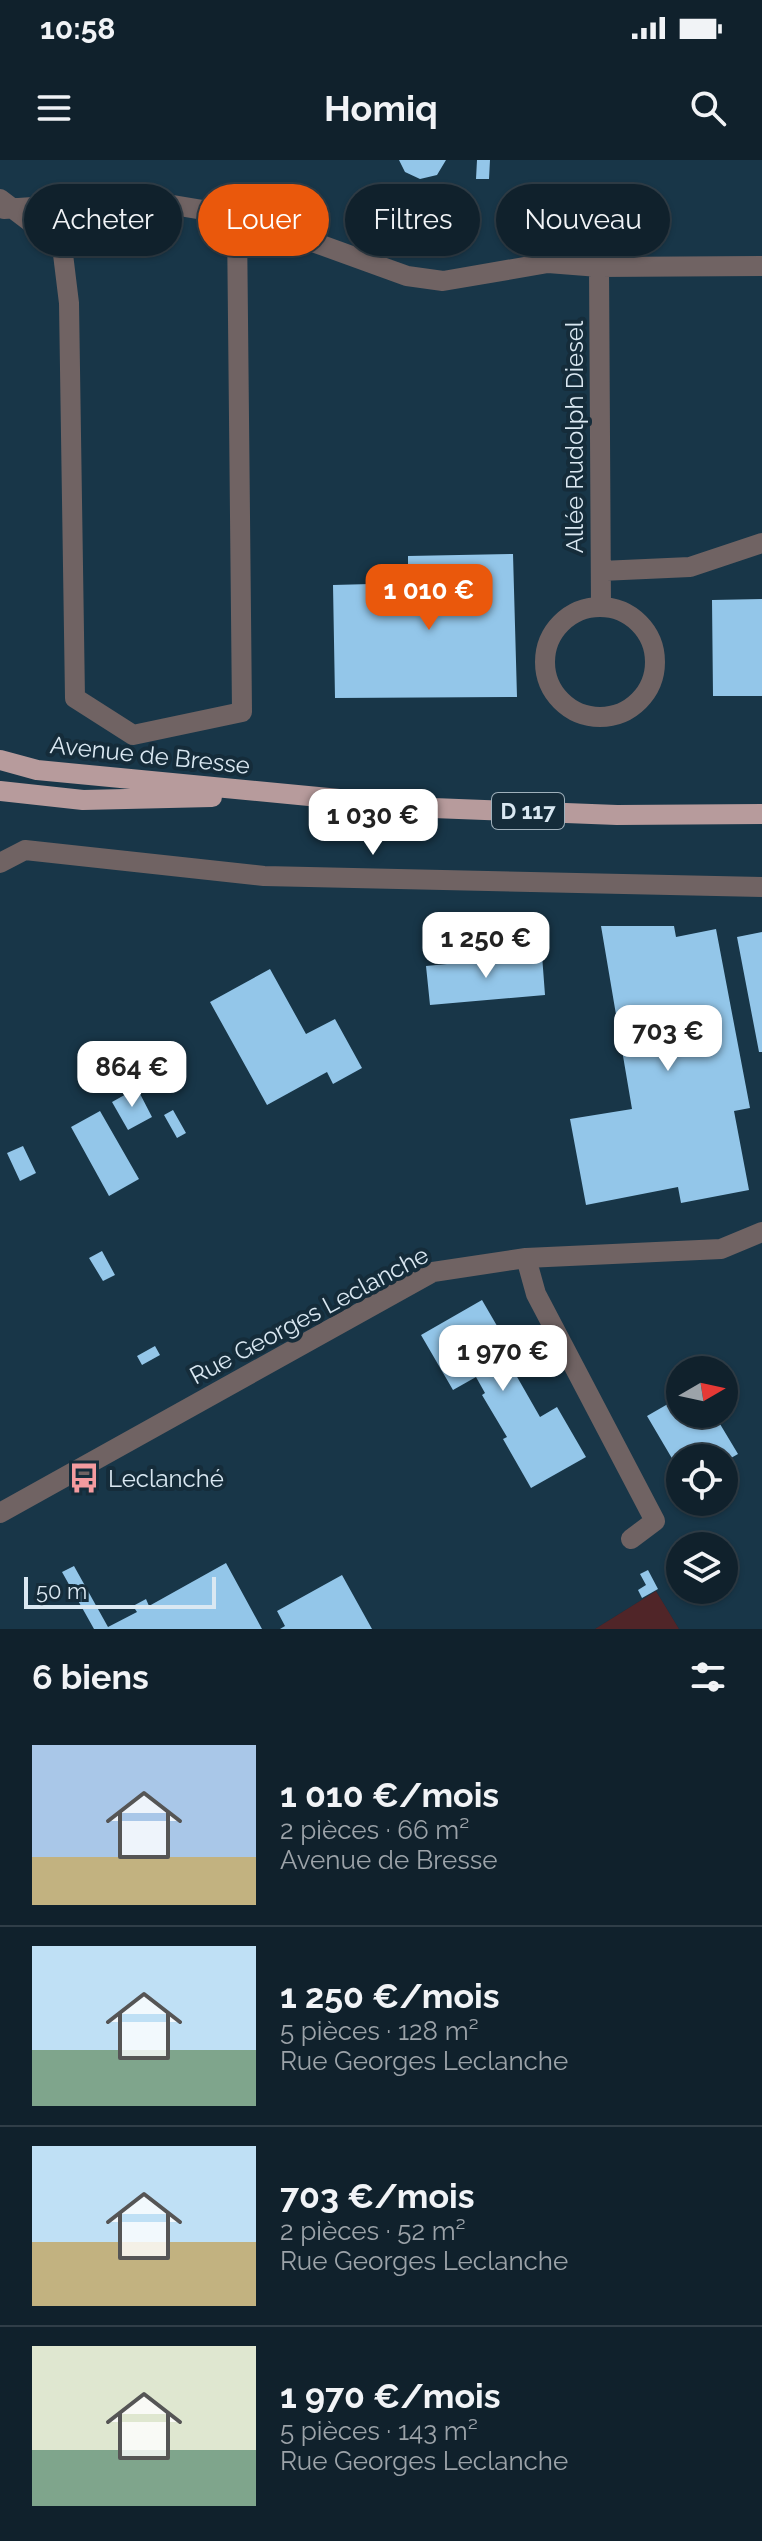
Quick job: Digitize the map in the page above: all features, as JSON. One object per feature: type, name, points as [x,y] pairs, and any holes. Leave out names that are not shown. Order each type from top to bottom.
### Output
[{"type":"main road","name":"Avenue de Bresse","points":[[0,760],[37,770],[433,808],[617,815],[762,814]]},
{"type":"main road","name":"Avenue de Bresse","points":[[0,791],[83,800],[295,796]]},
{"type":"street","points":[[3,206],[161,203],[198,209]]},
{"type":"street","points":[[3,206],[62,246],[69,303],[75,698],[133,735],[242,712],[237,256]]},
{"type":"street","points":[[329,248],[407,276],[443,281],[548,263],[599,267],[762,266]]},
{"type":"street","name":"Allée Rudolph Diesel","points":[[599,267],[601,606]]},
{"type":"street","points":[[601,571],[690,567],[762,543]]},
{"type":"street","points":[[601,606],[627,614],[646,631],[655,666],[651,683],[628,710],[611,716],[592,717],[575,711],[560,700],[550,685],[545,658],[554,631],[566,618],[583,609],[601,606]]},
{"type":"street","points":[[0,863],[25,850],[264,876],[762,887]]},
{"type":"street","name":"Rue Georges Leclanche","points":[[0,1513],[433,1272],[526,1258],[721,1249],[762,1232]]},
{"type":"street","points":[[526,1258],[536,1294],[655,1521],[631,1539]]},
{"type":"shaded area","points":[[0,160],[762,160],[762,1629],[679,1629],[656,1591],[595,1629],[0,1629]]},
{"type":"shaded area","points":[[656,1591],[679,1629],[595,1629]]},
{"type":"building","points":[[399,160],[446,160],[437,175],[420,179],[405,172]]},
{"type":"building","points":[[477,160],[490,160],[489,179],[476,179]]},
{"type":"building","points":[[513,554],[517,697],[335,698],[333,585],[408,583],[408,556]]},
{"type":"building","points":[[762,599],[762,696],[713,696],[712,600]]},
{"type":"building","points":[[601,926],[674,926],[676,937],[716,929],[750,1108],[734,1111],[749,1190],[681,1203],[678,1187],[586,1205],[570,1119],[632,1109]]},
{"type":"building","points":[[762,932],[762,1052],[759,1052],[737,937]]},
{"type":"building","points":[[542,955],[545,995],[430,1005],[426,966]]},
{"type":"building","points":[[270,969],[306,1034],[335,1019],[362,1068],[333,1084],[327,1072],[267,1105],[210,1002]]},
{"type":"building","points":[[137,1088],[152,1117],[128,1130],[112,1102]]},
{"type":"building","points":[[173,1110],[186,1133],[177,1138],[164,1115]]},
{"type":"building","points":[[100,1111],[139,1179],[109,1196],[71,1127]]},
{"type":"building","points":[[23,1146],[36,1173],[20,1181],[7,1153]]},
{"type":"building","points":[[102,1251],[115,1275],[103,1281],[89,1258]]},
{"type":"building","points":[[482,1300],[514,1355],[503,1361],[512,1377],[516,1375],[540,1417],[557,1407],[586,1457],[531,1488],[503,1439],[507,1437],[482,1395],[485,1393],[476,1377],[453,1390],[421,1335]]},
{"type":"building","points":[[155,1346],[160,1355],[142,1365],[137,1356]]},
{"type":"building","points":[[666,1405],[666,1428],[722,1428],[732,1444],[666,1444],[666,1448],[647,1416]]},
{"type":"building","points":[[226,1563],[262,1629],[94,1629],[62,1572],[74,1566],[108,1627],[137,1612],[133,1606],[146,1599],[149,1606]]},
{"type":"building","points":[[648,1570],[658,1589],[642,1598],[638,1590],[646,1585],[640,1574]]},
{"type":"building","points":[[342,1575],[372,1629],[280,1629],[285,1626],[277,1611]]},
{"type":"place","name":"Leclanché","points":[[84,1478]]}]
